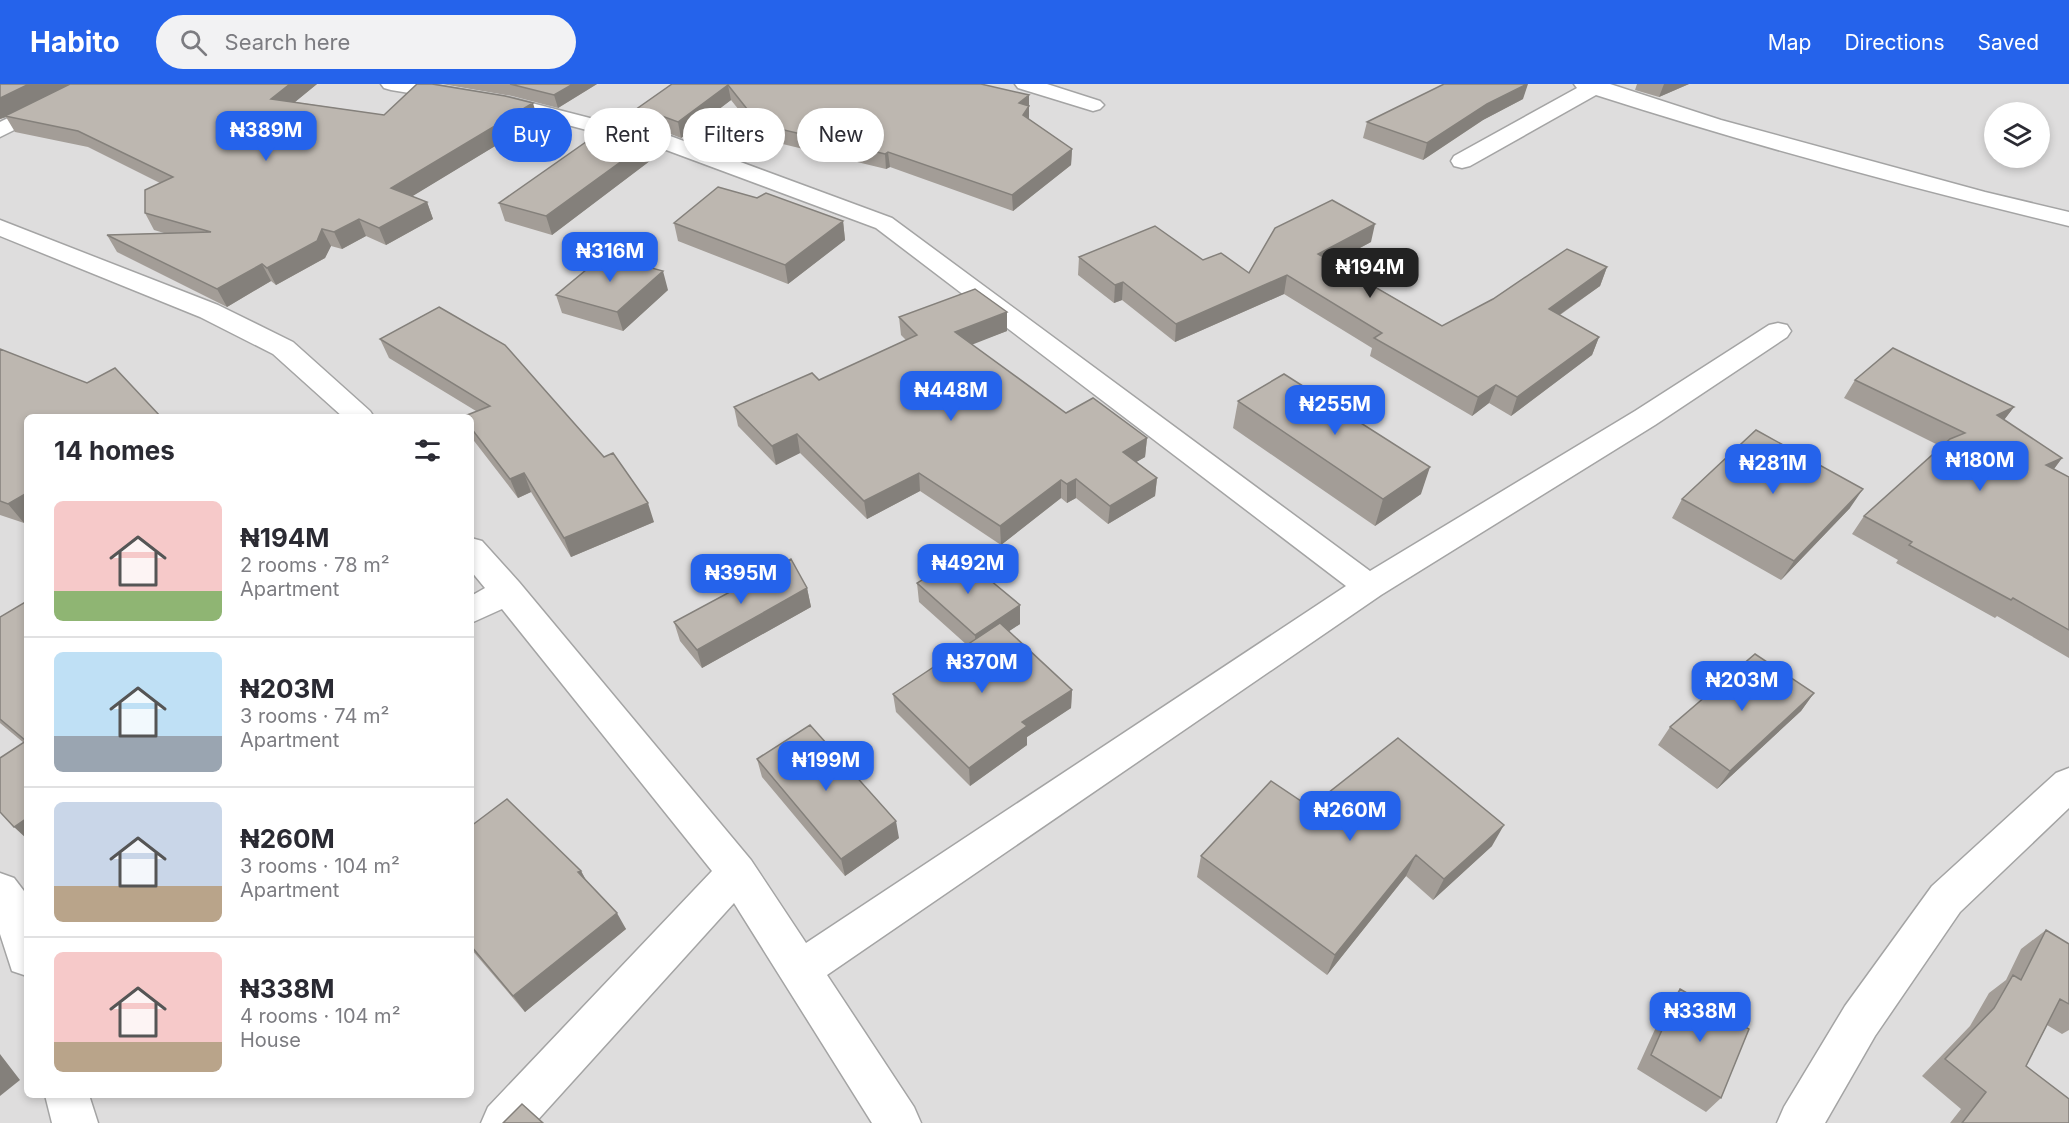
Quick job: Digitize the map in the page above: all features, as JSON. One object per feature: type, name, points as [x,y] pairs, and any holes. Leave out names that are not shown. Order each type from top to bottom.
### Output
[{"type":"street","points":[[0,130],[92,84]]},
{"type":"street","points":[[391,84],[513,104],[617,131],[646,135],[884,223],[1369,587]]},
{"type":"street","points":[[1025,84],[1093,105]]},
{"type":"street","points":[[1462,161],[1593,85],[1713,125],[1980,198],[2069,219]]},
{"type":"street","points":[[0,227],[209,311],[283,348],[357,414]]},
{"type":"street","points":[[800,970],[1369,587],[1645,418],[1778,331]]},
{"type":"street","points":[[474,552],[737,872],[898,1123]]},
{"type":"street","points":[[474,609],[507,591]]},
{"type":"street","points":[[1800,1123],[1860,1021],[1946,899],[2069,784]]},
{"type":"street","points":[[504,1123],[737,872]]},
{"type":"street","points":[[10,904],[24,948]]},
{"type":"street","points":[[68,1098],[75,1123]]},
{"type":"shaded area","points":[[0,84],[2069,84],[2069,1123],[0,1123]]},
{"type":"building","points":[[0,84],[29,84],[0,98]]},
{"type":"building","points":[[70,84],[290,84],[271,99],[384,115],[417,84],[432,84],[533,103],[525,108],[492,108],[492,128],[391,188],[427,202],[379,228],[359,219],[334,232],[322,229],[317,241],[267,268],[262,264],[217,289],[107,235],[211,232],[145,213],[145,190],[173,177],[78,131],[5,116]]},
{"type":"building","points":[[510,84],[573,84],[554,95]]},
{"type":"building","points":[[672,84],[981,84],[1029,95],[1019,103],[1029,106],[1023,115],[1072,149],[1012,195],[888,152],[884,154],[884,108],[797,108],[797,133],[785,130],[785,108],[746,108],[728,85],[697,108],[683,108],[683,118],[678,122],[671,119],[671,108],[638,108]]},
{"type":"building","points":[[1444,84],[1527,84],[1487,104],[1427,143],[1367,122]]},
{"type":"building","points":[[584,143],[584,162],[620,162],[546,216],[499,203],[557,162],[572,162],[572,152]]},
{"type":"building","points":[[718,187],[757,198],[766,193],[843,221],[785,265],[674,223]]},
{"type":"building","points":[[1332,200],[1375,224],[1318,254],[1442,326],[1493,299],[1567,249],[1607,267],[1549,309],[1599,337],[1517,397],[1496,385],[1478,397],[1374,338],[1382,333],[1287,275],[1176,324],[1123,282],[1115,285],[1079,257],[1155,226],[1203,260],[1221,253],[1249,273],[1275,228]]},
{"type":"building","points":[[604,255],[663,271],[617,312],[556,295]]},
{"type":"building","points":[[975,289],[1007,312],[955,332],[1066,413],[1093,398],[1147,438],[1123,452],[1157,478],[1110,506],[1076,479],[1067,484],[1061,480],[1000,526],[919,473],[864,501],[797,434],[772,446],[734,407],[812,373],[819,380],[917,335],[899,317]]},
{"type":"building","points":[[439,307],[505,345],[604,457],[613,453],[648,503],[564,538],[524,473],[510,479],[474,432],[474,414],[470,414],[490,406],[380,339]]},
{"type":"building","points":[[1893,348],[2014,407],[1997,415],[2062,458],[2046,465],[2069,477],[2069,630],[2013,598],[2011,600],[1909,545],[1912,542],[1864,516],[1950,439],[1965,433],[1855,380]]},
{"type":"building","points":[[0,349],[87,383],[115,368],[158,414],[24,414],[24,495],[8,504],[0,501]]},
{"type":"building","points":[[1284,374],[1430,467],[1383,499],[1238,401]]},
{"type":"building","points":[[1756,430],[1863,489],[1794,561],[1682,499]]},
{"type":"building","points":[[961,556],[1020,605],[975,635],[917,583]]},
{"type":"building","points":[[791,559],[807,588],[697,650],[674,622]]},
{"type":"building","points":[[24,603],[24,739],[0,719],[0,617]]},
{"type":"building","points":[[1000,623],[1072,690],[1022,722],[1027,726],[969,768],[893,694]]},
{"type":"building","points":[[1755,654],[1814,693],[1730,771],[1670,727]]},
{"type":"building","points":[[810,725],[896,821],[841,859],[757,759]]},
{"type":"building","points":[[1398,738],[1504,825],[1444,879],[1416,855],[1335,955],[1201,856],[1271,781],[1310,807]]},
{"type":"building","points":[[24,742],[24,820],[14,827],[0,812],[0,758]]},
{"type":"building","points":[[507,799],[581,871],[578,872],[617,913],[513,996],[474,950],[474,824]]},
{"type":"building","points":[[2046,930],[2069,944],[2069,1004],[2060,999],[2026,1066],[2069,1099],[2069,1123],[1962,1123],[1986,1092],[1945,1059],[1994,1008],[2013,975],[2021,980]]},
{"type":"building","points":[[1680,989],[1749,1029],[1721,1098],[1651,1055]]},
{"type":"building","points":[[522,1104],[543,1123],[503,1123]]}]
